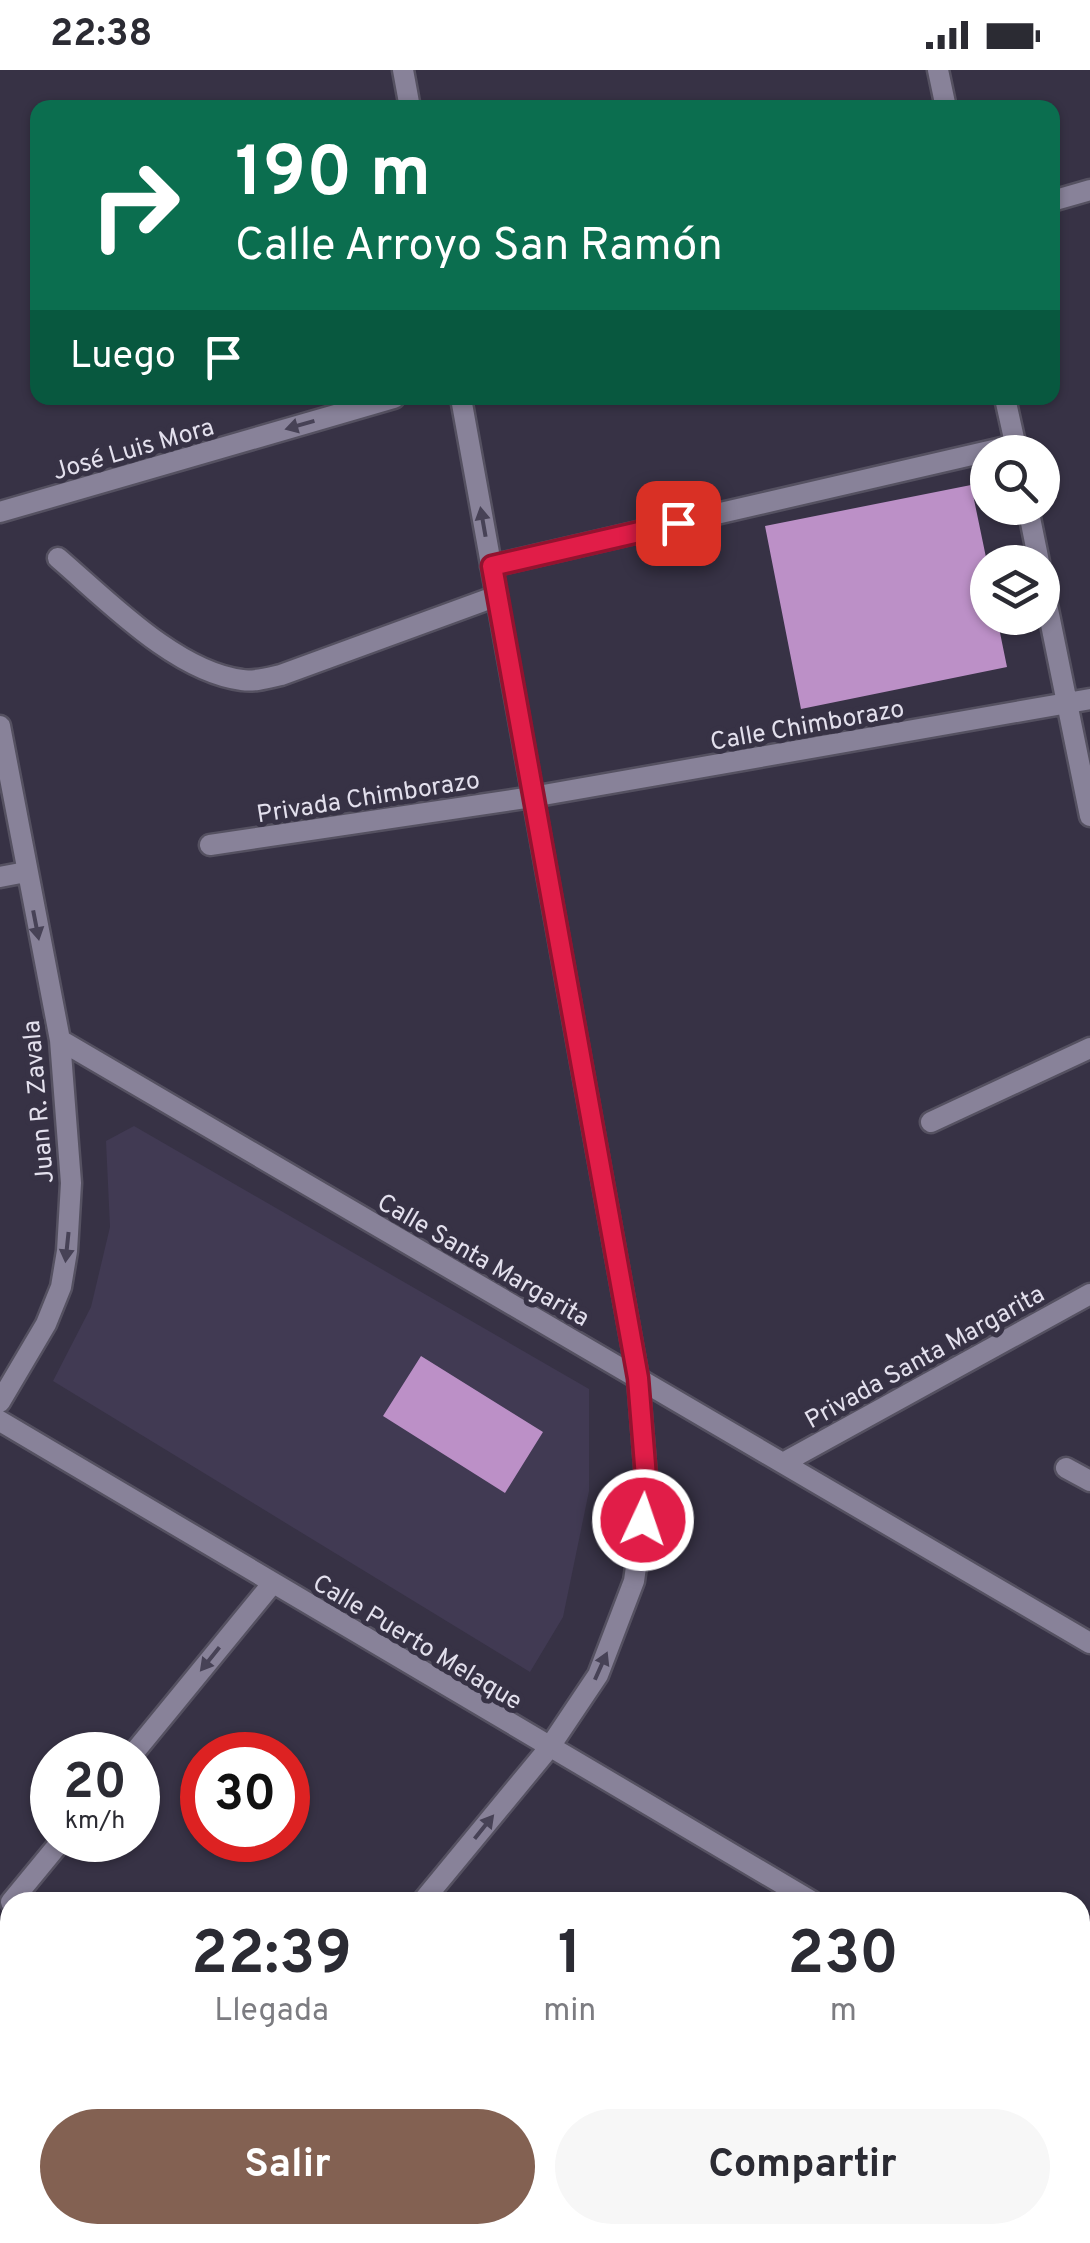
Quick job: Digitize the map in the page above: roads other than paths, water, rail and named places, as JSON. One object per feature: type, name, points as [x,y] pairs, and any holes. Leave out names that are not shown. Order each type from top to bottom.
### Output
[{"type":"street","points":[[404,70],[409,100]]},
{"type":"street","points":[[938,70],[944,100]]},
{"type":"street","points":[[1060,199],[1090,190]]},
{"type":"street","name":"José Luis Mora","points":[[0,512],[370,405]]},
{"type":"street","points":[[430,1892],[549,1748],[598,1675],[634,1580],[647,1490],[638,1378],[462,405]]},
{"type":"street","points":[[1007,405],[1013,435]]},
{"type":"street","points":[[492,566],[970,459]]},
{"type":"street","points":[[58,558],[156,640],[219,676],[247,681],[280,676],[497,596]]},
{"type":"street","points":[[1054,635],[1090,816]]},
{"type":"street","name":"Calle Chimborazo","points":[[532,797],[1090,700]]},
{"type":"street","name":"Juan R. Zavala","points":[[0,726],[60,1040],[71,1183],[61,1287],[46,1324],[0,1402]]},
{"type":"street","name":"Privada Chimborazo","points":[[210,845],[532,797]]},
{"type":"street","points":[[0,877],[26,872]]},
{"type":"street","name":"Calle Santa Margarita","points":[[60,1040],[1090,1643]]},
{"type":"street","points":[[931,1122],[1090,1048]]},
{"type":"street","name":"Privada Santa Margarita","points":[[783,1463],[1090,1294]]},
{"type":"street","name":"Calle Puerto Melaque","points":[[0,1421],[796,1892]]},
{"type":"street","points":[[1066,1468],[1090,1481]]},
{"type":"street","points":[[151,1732],[272,1584]]},
{"type":"street","points":[[19,1892],[44,1862]]}]
